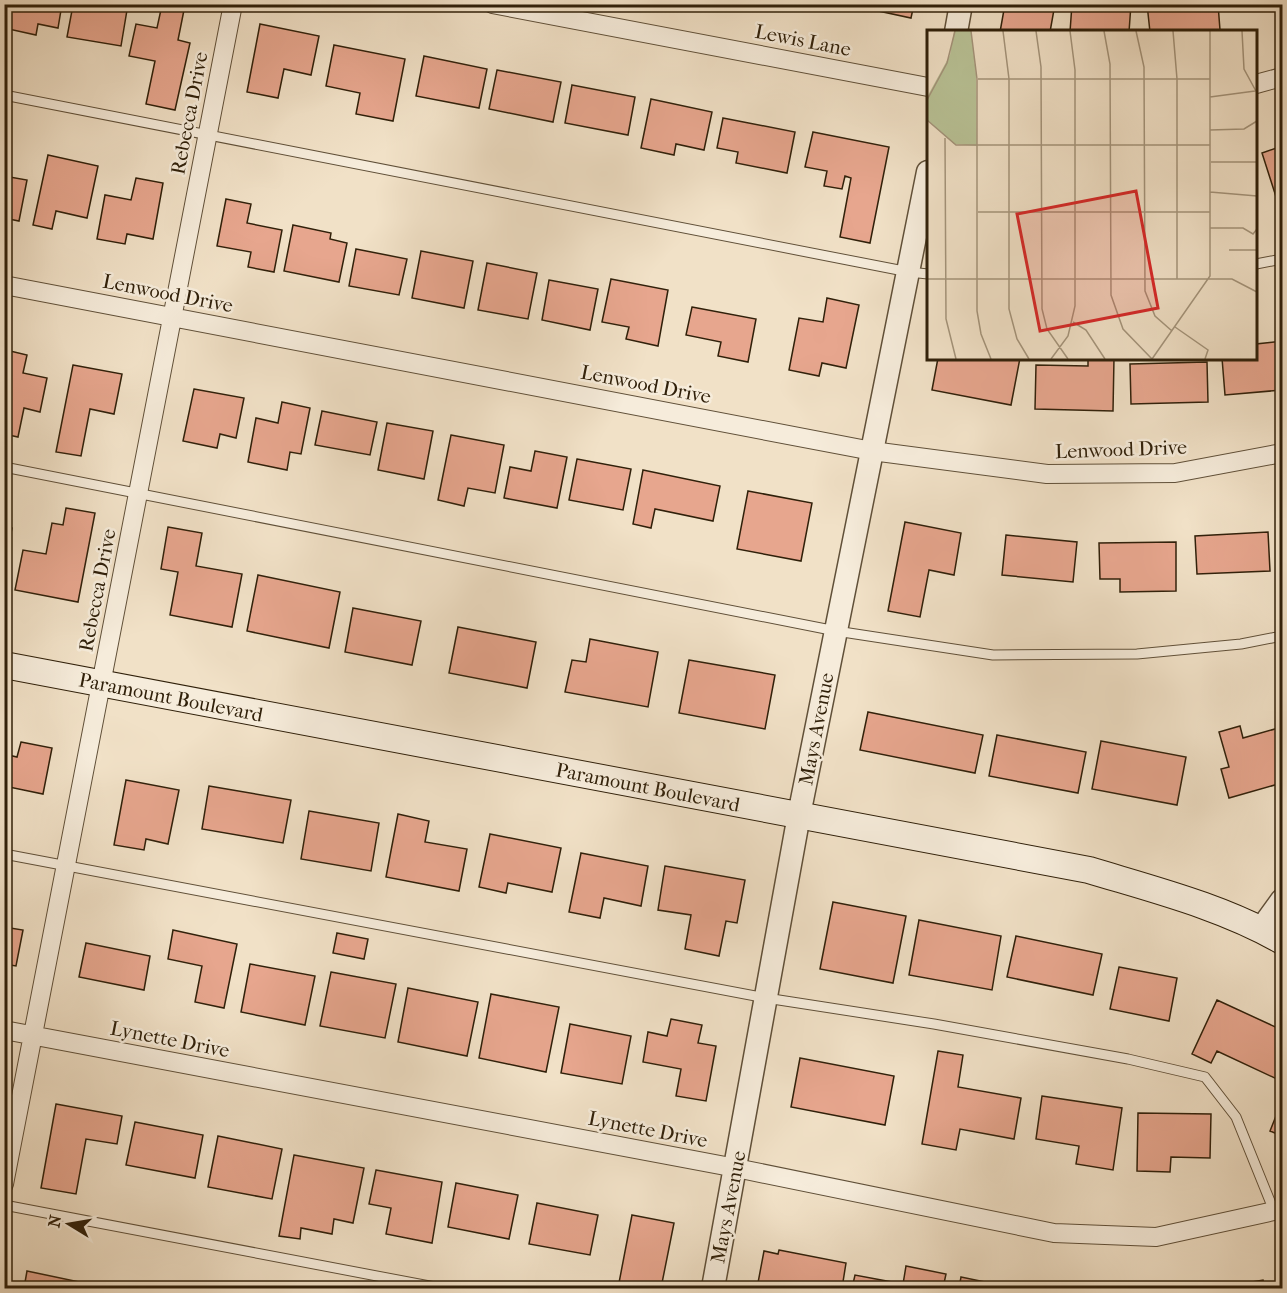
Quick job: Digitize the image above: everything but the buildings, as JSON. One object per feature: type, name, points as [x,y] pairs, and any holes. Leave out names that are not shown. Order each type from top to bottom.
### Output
[{"type":"main road","name":"Paramount Boulevard","points":[[4,665],[1089,870],[1188,899],[1261,929],[1282,942]]},
{"type":"street","name":"Rebecca Drive","points":[[4,1184],[233,4]]},
{"type":"street","name":"Lewis Lane","points":[[492,4],[927,87]]},
{"type":"street","points":[[956,30],[961,4]]},
{"type":"street","points":[[1257,84],[1282,78]]},
{"type":"street","name":"Mays Avenue","points":[[713,1288],[799,815],[872,451],[919,273],[927,183]]},
{"type":"street","name":"Lenwood Drive","points":[[4,285],[872,451],[1047,474],[1175,473],[1282,453]]},
{"type":"street","points":[[1261,929],[1282,900]]},
{"type":"street","name":"Lynette Drive","points":[[4,1030],[736,1168],[1054,1233],[1156,1237],[1278,1209]]},
{"type":"lane","points":[[4,95],[919,273]]},
{"type":"lane","points":[[1257,264],[1282,259]]},
{"type":"lane","points":[[4,467],[836,631],[993,655],[1137,654],[1241,644],[1282,636]]},
{"type":"lane","points":[[4,854],[766,998],[968,1030],[1128,1059],[1205,1077],[1236,1117],[1278,1209]]},
{"type":"lane","points":[[4,1205],[440,1288]]}]
